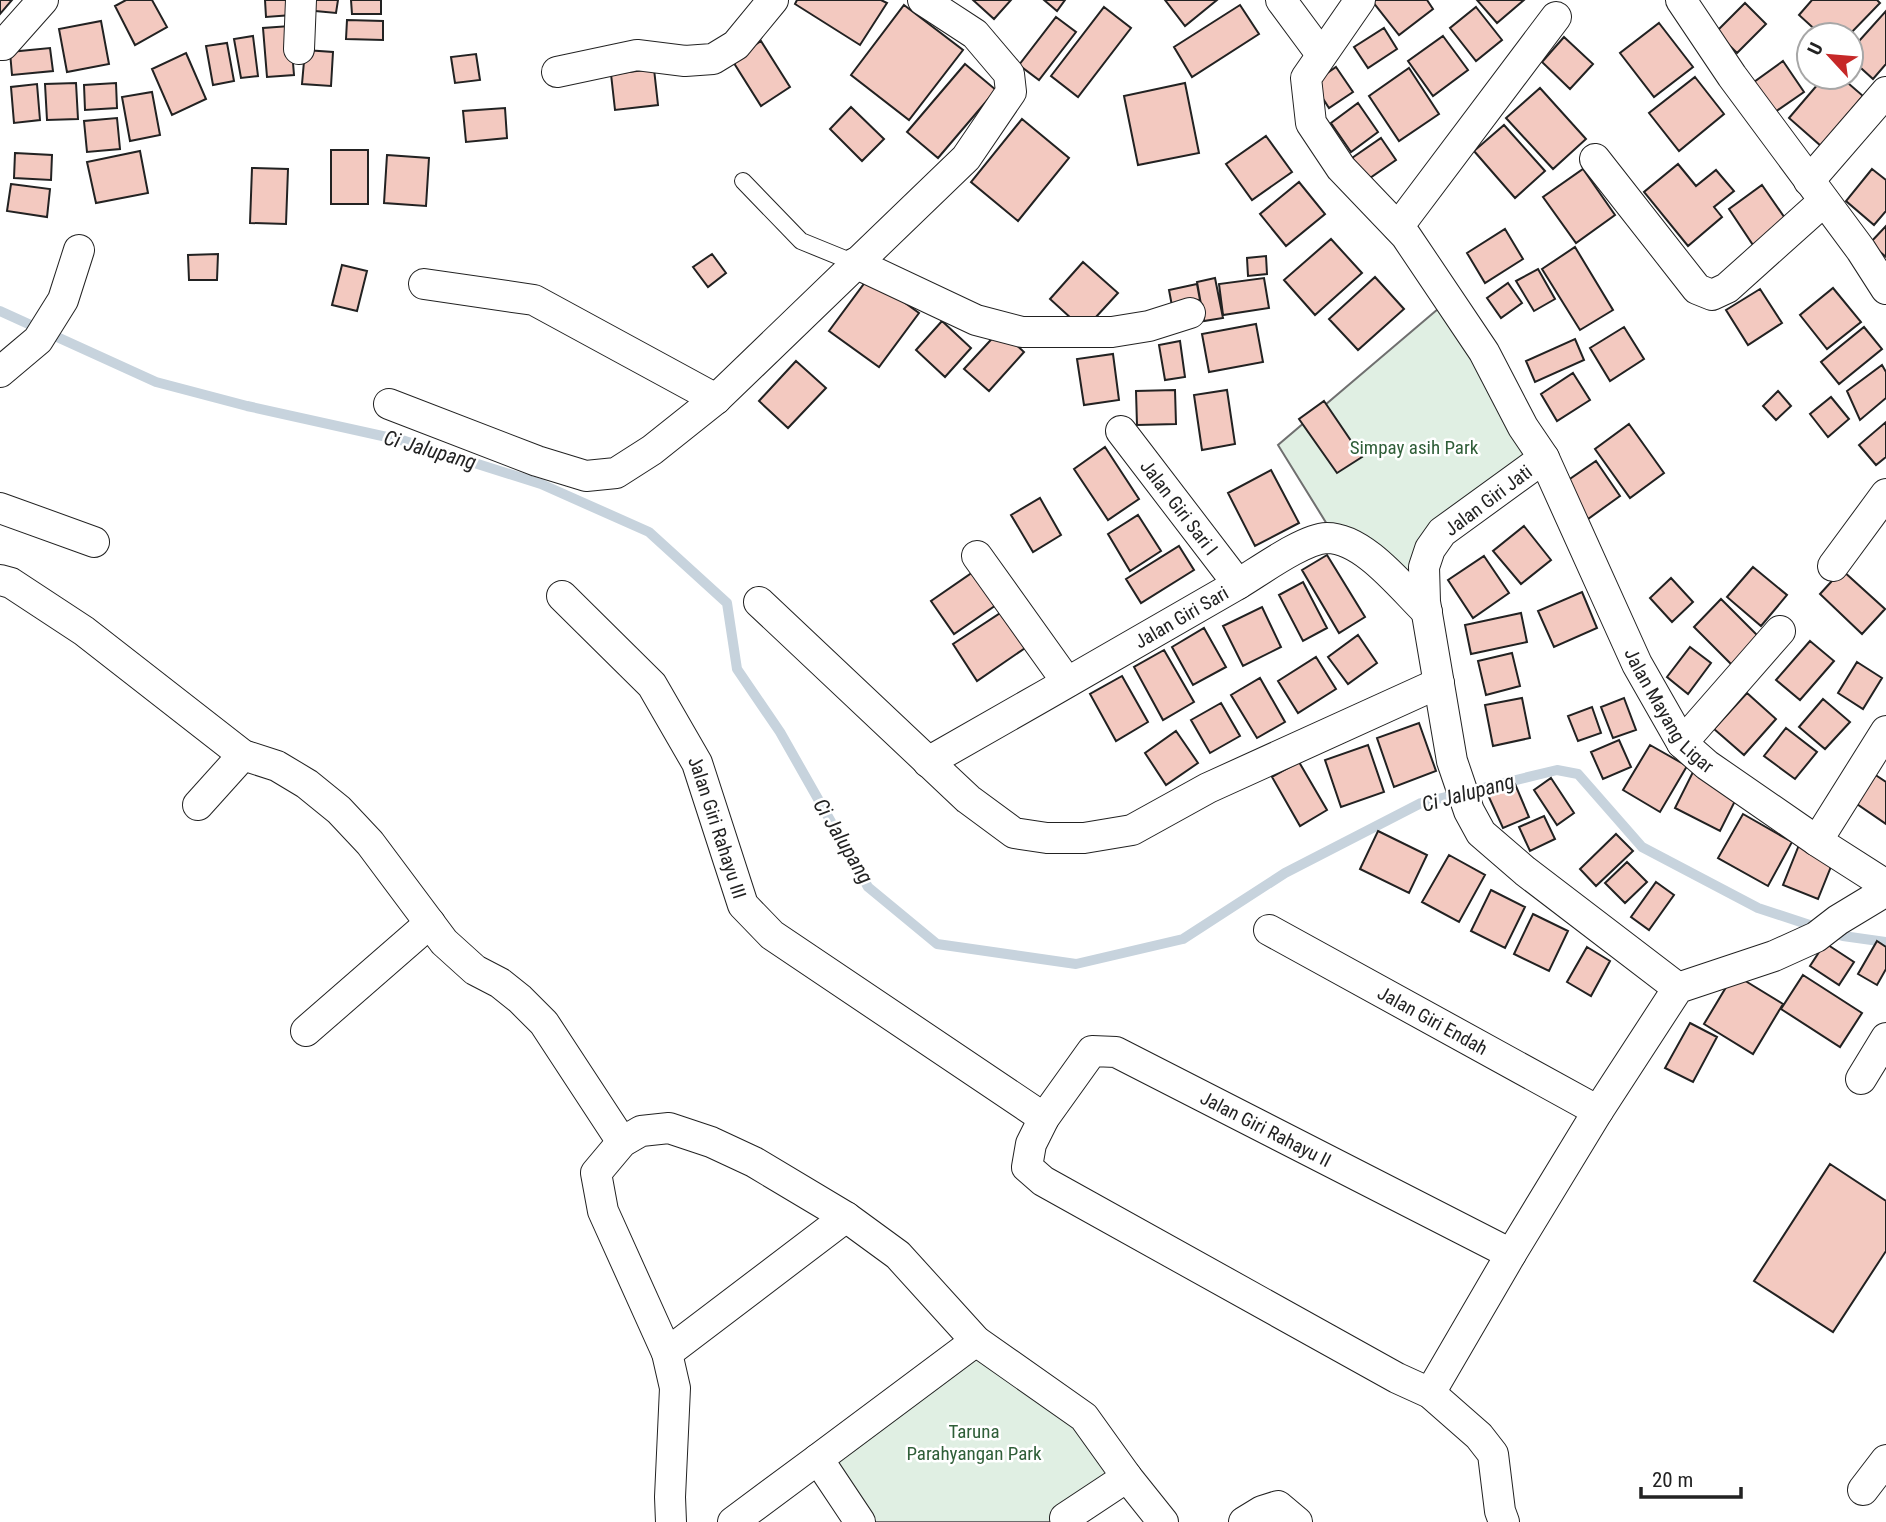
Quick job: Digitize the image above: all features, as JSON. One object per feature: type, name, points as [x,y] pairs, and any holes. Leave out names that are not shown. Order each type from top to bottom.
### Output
[{"type":"street","points":[[0,45],[3,45],[43,0]]},
{"type":"street","points":[[299,49],[301,0]]},
{"type":"street","points":[[557,72],[637,55],[685,61],[713,60],[736,45],[773,0]]},
{"type":"street","points":[[390,404],[537,461],[586,476],[616,473],[652,450],[716,398],[966,158],[1011,92],[1009,74],[975,34],[923,0]]},
{"type":"street","points":[[1281,0],[1321,54]]},
{"type":"street","name":"Jalan Giri Jati","points":[[1360,0],[1306,78],[1311,123],[1341,168],[1398,227],[1484,352],[1523,427],[1544,457],[1442,532],[1430,549],[1424,566],[1427,612],[1452,761],[1469,811],[1481,833],[1525,871],[1678,988]]},
{"type":"street","points":[[1681,0],[1732,76],[1861,250],[1886,289]]},
{"type":"street","points":[[1398,227],[1556,17]]},
{"type":"street","points":[[1594,159],[1697,289],[1712,295],[1727,288],[1816,191],[1886,92]]},
{"type":"street","points":[[0,372],[38,340],[63,300],[79,250]]},
{"type":"street","points":[[855,263],[976,320],[1022,332],[1112,332],[1149,326],[1190,313]]},
{"type":"street","points":[[424,284],[534,300],[716,398]]},
{"type":"street","name":"Jalan Giri Sari I","points":[[1121,431],[1238,584]]},
{"type":"street","name":"Jalan Mayang Ligar","points":[[1544,457],[1637,664],[1682,743],[1707,765],[1886,885]]},
{"type":"street","points":[[1833,566],[1886,494]]},
{"type":"street","points":[[0,508],[93,542]]},
{"type":"street","name":"Jalan Giri Sari","points":[[928,762],[1305,544],[1327,538],[1352,544],[1371,557],[1427,612]]},
{"type":"street","points":[[977,556],[1067,682]]},
{"type":"street","points":[[0,580],[11,583],[84,631],[243,755],[276,766],[307,784],[339,810],[370,843],[444,942],[475,970],[500,983],[520,999],[544,1023],[622,1142]]},
{"type":"street","name":"Jalan Giri Rahayu III","points":[[562,596],[652,685],[697,763],[743,905],[772,935],[1044,1118]]},
{"type":"street","points":[[759,602],[968,799],[1014,833],[1047,838],[1084,838],[1132,830],[1220,783],[1439,683]]},
{"type":"street","points":[[1682,743],[1780,631]]},
{"type":"street","points":[[1817,841],[1886,731]]},
{"type":"street","points":[[198,805],[243,755]]},
{"type":"street","points":[[1430,1393],[1598,1111],[1678,988],[1774,956],[1827,928],[1886,891]]},
{"type":"street","points":[[306,1031],[430,923]]},
{"type":"street","name":"Jalan Giri Endah","points":[[1269,930],[1598,1111]]},
{"type":"street","points":[[1861,1079],[1883,1050]]},
{"type":"street","name":"Jalan Giri Rahayu II","points":[[1044,1118],[1070,1078],[1092,1051],[1116,1052],[1511,1254]]},
{"type":"street","points":[[1044,1118],[1031,1144],[1027,1167],[1043,1181],[1385,1371],[1430,1393],[1479,1436],[1493,1454],[1500,1511],[1504,1522]]},
{"type":"street","points":[[671,1522],[670,1472],[675,1388],[667,1353],[603,1211],[596,1173],[622,1142],[641,1131],[669,1128],[711,1142],[754,1162],[846,1217],[898,1255],[976,1340],[1084,1417],[1163,1522]]},
{"type":"street","points":[[667,1353],[846,1217]]},
{"type":"street","points":[[733,1522],[976,1340]]},
{"type":"street","points":[[818,1459],[860,1522]]},
{"type":"street","points":[[1863,1490],[1886,1461]]},
{"type":"street","points":[[1064,1521],[1127,1477]]},
{"type":"street","points":[[1244,1522],[1262,1511],[1278,1506],[1297,1522]]},
{"type":"lane","points":[[743,181],[801,241],[855,263]]},
{"type":"green space","name":"Simpay asih Park","points":[[1445,303],[1542,459],[1445,536],[1428,612],[1330,529],[1278,445]]},
{"type":"green space","name":"Taruna Parahyangan Park","points":[[976,1341],[1084,1417],[1127,1477],[1059,1522],[860,1522],[818,1459]]},
{"type":"building","points":[[0,0],[12,0],[0,14]]},
{"type":"building","points":[[126,0],[152,0],[167,27],[135,45],[115,6]]},
{"type":"building","points":[[265,0],[291,0],[292,15],[266,17]]},
{"type":"building","points":[[306,0],[338,0],[336,13],[305,10]]},
{"type":"building","points":[[351,0],[381,0],[381,14],[352,14]]},
{"type":"building","points":[[797,0],[881,0],[887,3],[860,45],[795,4]]},
{"type":"building","points":[[973,0],[1011,0],[994,19]]},
{"type":"building","points":[[1044,0],[1065,0],[1057,11]]},
{"type":"building","points":[[1165,0],[1217,0],[1185,26]]},
{"type":"building","points":[[1427,0],[1433,9],[1399,35],[1373,2]]},
{"type":"building","points":[[1477,0],[1524,0],[1497,23]]},
{"type":"building","points":[[1812,0],[1877,0],[1880,3],[1863,21],[1806,21],[1799,15]]},
{"type":"building","points":[[1745,3],[1766,24],[1737,53],[1716,32]]},
{"type":"building","points":[[904,5],[963,50],[909,120],[851,75]]},
{"type":"building","points":[[1240,5],[1259,34],[1192,77],[1174,47]]},
{"type":"building","points":[[1104,7],[1131,28],[1078,97],[1051,76]]},
{"type":"building","points":[[1476,7],[1502,40],[1476,61],[1450,28]]},
{"type":"building","points":[[1886,11],[1886,64],[1873,79],[1865,72],[1865,34]]},
{"type":"building","points":[[1056,17],[1076,32],[1039,80],[1019,65]]},
{"type":"building","points":[[347,20],[383,21],[383,40],[346,39]]},
{"type":"building","points":[[101,21],[109,64],[67,72],[59,29]]},
{"type":"building","points":[[1659,23],[1693,67],[1654,97],[1620,53]]},
{"type":"building","points":[[290,26],[294,75],[267,77],[263,28]]},
{"type":"building","points":[[1384,28],[1397,49],[1368,68],[1354,47]]},
{"type":"building","points":[[253,36],[258,76],[241,78],[234,39]]},
{"type":"building","points":[[1443,36],[1468,70],[1433,96],[1408,61]]},
{"type":"building","points":[[1564,37],[1593,64],[1570,89],[1542,62]]},
{"type":"building","points":[[761,41],[790,87],[761,106],[732,60]]},
{"type":"building","points":[[227,43],[234,81],[213,85],[206,46]]},
{"type":"building","points":[[50,48],[53,71],[12,75],[10,52]]},
{"type":"building","points":[[305,50],[333,52],[331,86],[302,84]]},
{"type":"building","points":[[186,53],[206,99],[172,115],[152,69]]},
{"type":"building","points":[[476,54],[480,80],[455,83],[451,57]]},
{"type":"building","points":[[1783,61],[1795,79],[1795,91],[1804,92],[1775,112],[1754,82]]},
{"type":"building","points":[[965,64],[996,90],[938,158],[907,132]]},
{"type":"building","points":[[1336,67],[1353,92],[1329,108],[1313,83]]},
{"type":"building","points":[[1409,68],[1439,114],[1399,141],[1369,96]]},
{"type":"building","points":[[654,69],[658,105],[615,110],[611,74]]},
{"type":"building","points":[[1695,77],[1724,114],[1679,151],[1649,113]]},
{"type":"building","points":[[76,83],[78,119],[47,120],[45,84]]},
{"type":"building","points":[[116,83],[117,108],[85,110],[84,85]]},
{"type":"building","points":[[1185,83],[1199,153],[1138,165],[1124,96]]},
{"type":"building","points":[[37,84],[40,120],[14,123],[11,87]]},
{"type":"building","points":[[1540,88],[1586,139],[1553,169],[1506,118]]},
{"type":"building","points":[[1812,91],[1857,91],[1863,96],[1821,146],[1789,118]]},
{"type":"building","points":[[152,92],[160,135],[130,141],[122,97]]},
{"type":"building","points":[[1358,103],[1378,132],[1351,152],[1331,123]]},
{"type":"building","points":[[851,107],[884,139],[862,161],[830,129]]},
{"type":"building","points":[[505,108],[507,138],[466,142],[463,111]]},
{"type":"building","points":[[117,118],[120,149],[87,152],[84,121]]},
{"type":"building","points":[[1022,119],[1069,158],[1018,221],[971,182]]},
{"type":"building","points":[[1504,125],[1545,171],[1515,198],[1474,151]]},
{"type":"building","points":[[1266,136],[1292,172],[1252,200],[1226,164]]},
{"type":"building","points":[[1381,138],[1396,160],[1367,180],[1352,158]]},
{"type":"building","points":[[331,150],[368,150],[368,204],[331,204]]},
{"type":"building","points":[[140,151],[148,193],[96,203],[87,162]]},
{"type":"building","points":[[15,153],[52,155],[51,180],[14,178]]},
{"type":"building","points":[[387,155],[429,158],[426,206],[384,203]]},
{"type":"building","points":[[1678,164],[1696,186],[1716,170],[1734,191],[1714,207],[1722,217],[1688,246],[1644,192]]},
{"type":"building","points":[[252,168],[288,169],[286,224],[250,223]]},
{"type":"building","points":[[1583,169],[1615,215],[1576,243],[1543,197]]},
{"type":"building","points":[[1872,169],[1886,180],[1886,211],[1874,225],[1846,201]]},
{"type":"building","points":[[1299,182],[1325,214],[1286,246],[1260,214]]},
{"type":"building","points":[[11,184],[50,189],[47,217],[7,211]]},
{"type":"building","points":[[1762,185],[1789,224],[1755,248],[1729,209]]},
{"type":"building","points":[[1886,226],[1886,257],[1870,243]]},
{"type":"building","points":[[1505,229],[1523,259],[1485,283],[1467,253]]},
{"type":"building","points":[[1331,239],[1362,273],[1315,315],[1284,280]]},
{"type":"building","points":[[1575,247],[1613,310],[1580,330],[1542,269]]},
{"type":"building","points":[[218,254],[217,280],[189,280],[188,255]]},
{"type":"building","points":[[712,254],[726,273],[708,287],[693,267]]},
{"type":"building","points":[[1266,256],[1267,274],[1248,276],[1247,258]]},
{"type":"building","points":[[1083,262],[1118,293],[1084,330],[1050,299]]},
{"type":"building","points":[[342,265],[367,271],[357,311],[332,305]]},
{"type":"building","points":[[1538,269],[1555,299],[1534,311],[1516,281]]},
{"type":"building","points":[[869,277],[919,313],[879,367],[829,331]]},
{"type":"building","points":[[1375,277],[1404,309],[1358,350],[1329,319]]},
{"type":"building","points":[[1215,278],[1223,318],[1204,321],[1197,282]]},
{"type":"building","points":[[1264,278],[1269,308],[1223,315],[1219,284]]},
{"type":"building","points":[[1508,283],[1522,303],[1501,318],[1487,298]]},
{"type":"building","points":[[1197,284],[1200,300],[1172,306],[1169,290]]},
{"type":"building","points":[[1833,288],[1861,322],[1827,349],[1800,315]]},
{"type":"building","points":[[1760,289],[1782,323],[1748,345],[1726,310]]},
{"type":"building","points":[[942,321],[971,348],[945,377],[916,350]]},
{"type":"building","points":[[1256,324],[1263,362],[1209,372],[1202,334]]},
{"type":"building","points":[[1624,327],[1644,359],[1610,381],[1590,348]]},
{"type":"building","points":[[1864,327],[1882,349],[1839,384],[1821,362]]},
{"type":"building","points":[[1000,330],[1024,352],[989,391],[964,369]]},
{"type":"building","points":[[1575,339],[1584,360],[1535,382],[1526,361]]},
{"type":"building","points":[[1180,341],[1185,377],[1165,380],[1159,345]]},
{"type":"building","points":[[1113,354],[1119,400],[1084,405],[1077,359]]},
{"type":"building","points":[[796,361],[826,388],[788,428],[759,401]]},
{"type":"building","points":[[1882,365],[1886,372],[1886,398],[1860,420],[1847,391]]},
{"type":"building","points":[[1573,373],[1590,400],[1557,421],[1541,394]]},
{"type":"building","points":[[1175,390],[1176,424],[1137,425],[1136,391]]},
{"type":"building","points":[[1227,390],[1235,444],[1202,450],[1194,395]]},
{"type":"building","points":[[1778,391],[1791,406],[1776,420],[1763,406]]},
{"type":"building","points":[[1831,397],[1849,419],[1828,437],[1810,414]]},
{"type":"building","points":[[1324,401],[1362,457],[1337,473],[1299,419]]},
{"type":"building","points":[[1886,422],[1886,457],[1876,465],[1859,445]]},
{"type":"building","points":[[1629,424],[1664,473],[1630,498],[1595,449]]},
{"type":"building","points":[[1105,447],[1139,499],[1108,520],[1074,469]]},
{"type":"building","points":[[1596,461],[1620,496],[1588,519],[1564,483]]},
{"type":"building","points":[[1271,470],[1299,523],[1255,546],[1228,493]]},
{"type":"building","points":[[1040,498],[1061,535],[1033,552],[1011,515]]},
{"type":"building","points":[[1138,515],[1161,551],[1130,571],[1108,534]]},
{"type":"building","points":[[1524,526],[1551,560],[1521,584],[1493,551]]},
{"type":"building","points":[[1179,546],[1194,570],[1141,603],[1126,579]]},
{"type":"building","points":[[1327,555],[1365,617],[1339,633],[1302,570]]},
{"type":"building","points":[[1484,556],[1509,593],[1473,618],[1448,580]]},
{"type":"building","points":[[1753,567],[1787,595],[1761,626],[1727,597]]},
{"type":"building","points":[[976,570],[999,603],[954,634],[931,601]]},
{"type":"building","points":[[1842,570],[1885,609],[1862,634],[1820,594]]},
{"type":"building","points":[[1671,578],[1693,602],[1672,622],[1650,598]]},
{"type":"building","points":[[1303,582],[1327,628],[1303,641],[1279,595]]},
{"type":"building","points":[[1582,592],[1597,628],[1554,647],[1538,611]]},
{"type":"building","points":[[1721,599],[1759,637],[1732,665],[1694,627]]},
{"type":"building","points":[[1262,607],[1281,647],[1243,666],[1223,626]]},
{"type":"building","points":[[1008,608],[1031,644],[977,681],[953,644]]},
{"type":"building","points":[[1521,613],[1527,642],[1471,654],[1465,625]]},
{"type":"building","points":[[1204,628],[1226,667],[1193,685],[1172,647]]},
{"type":"building","points":[[1358,635],[1377,663],[1348,684],[1328,657]]},
{"type":"building","points":[[1810,641],[1834,661],[1800,700],[1776,680]]},
{"type":"building","points":[[1690,647],[1711,663],[1688,694],[1667,677]]},
{"type":"building","points":[[1164,650],[1194,702],[1163,720],[1134,667]]},
{"type":"building","points":[[1512,653],[1520,686],[1486,695],[1478,661]]},
{"type":"building","points":[[1316,657],[1336,689],[1298,713],[1278,681]]},
{"type":"building","points":[[1857,662],[1882,678],[1863,709],[1838,693]]},
{"type":"building","points":[[1122,676],[1148,722],[1116,741],[1090,694]]},
{"type":"building","points":[[1260,678],[1285,722],[1257,738],[1231,695]]},
{"type":"building","points":[[1747,693],[1776,719],[1744,755],[1714,729]]},
{"type":"building","points":[[1522,698],[1530,738],[1493,746],[1485,705]]},
{"type":"building","points":[[1624,698],[1636,730],[1613,738],[1601,707]]},
{"type":"building","points":[[1823,699],[1850,722],[1825,749],[1799,727]]},
{"type":"building","points":[[1221,703],[1240,736],[1210,753],[1191,720]]},
{"type":"building","points":[[1592,707],[1601,733],[1578,741],[1568,716]]},
{"type":"building","points":[[1419,723],[1436,771],[1394,787],[1377,738]]},
{"type":"building","points":[[1786,728],[1817,752],[1795,779],[1764,756]]},
{"type":"building","points":[[1176,731],[1198,763],[1166,785],[1145,753]]},
{"type":"building","points":[[1619,740],[1631,767],[1603,779],[1591,752]]},
{"type":"building","points":[[1368,745],[1384,792],[1341,807],[1325,760]]},
{"type":"building","points":[[1650,745],[1687,766],[1660,812],[1623,790]]},
{"type":"building","points":[[1299,762],[1327,810],[1300,826],[1272,777]]},
{"type":"building","points":[[1693,772],[1738,795],[1720,831],[1675,808]]},
{"type":"building","points":[[1874,774],[1886,782],[1886,824],[1854,802]]},
{"type":"building","points":[[1551,778],[1574,813],[1557,825],[1534,790]]},
{"type":"building","points":[[1515,784],[1529,817],[1503,828],[1488,795]]},
{"type":"building","points":[[1743,814],[1792,842],[1768,886],[1718,858]]},
{"type":"building","points":[[1544,816],[1555,839],[1530,851],[1519,827]]},
{"type":"building","points":[[1378,831],[1427,855],[1409,893],[1360,869]]},
{"type":"building","points":[[1616,834],[1633,851],[1596,886],[1580,869]]},
{"type":"building","points":[[1799,845],[1834,859],[1818,899],[1783,885]]},
{"type":"building","points":[[1449,855],[1485,875],[1459,922],[1422,902]]},
{"type":"building","points":[[1627,862],[1647,882],[1625,903],[1605,883]]},
{"type":"building","points":[[1656,882],[1674,895],[1649,930],[1631,917]]},
{"type":"building","points":[[1491,890],[1525,907],[1505,948],[1471,931]]},
{"type":"building","points":[[1533,914],[1568,931],[1549,971],[1514,954]]},
{"type":"building","points":[[1877,941],[1886,947],[1886,969],[1877,985],[1858,974]]},
{"type":"building","points":[[1825,943],[1854,962],[1839,985],[1810,966]]},
{"type":"building","points":[[1587,947],[1610,961],[1591,996],[1567,982]]},
{"type":"building","points":[[1734,974],[1783,1004],[1753,1054],[1704,1024]]},
{"type":"building","points":[[1803,975],[1862,1013],[1840,1047],[1781,1009]]},
{"type":"building","points":[[1690,1023],[1717,1037],[1693,1082],[1665,1068]]},
{"type":"building","points":[[1830,1164],[1886,1201],[1886,1251],[1833,1332],[1754,1281]]},
{"type":"waterway","name":"Ci Jalupang","points":[[0,311],[156,382],[247,406],[405,441],[541,484],[649,532],[727,603],[737,669],[780,732],[868,887],[937,944],[1076,964],[1183,939],[1285,873],[1421,803],[1557,770],[1578,774],[1642,847],[1758,908],[1843,936],[1886,942]]}]
